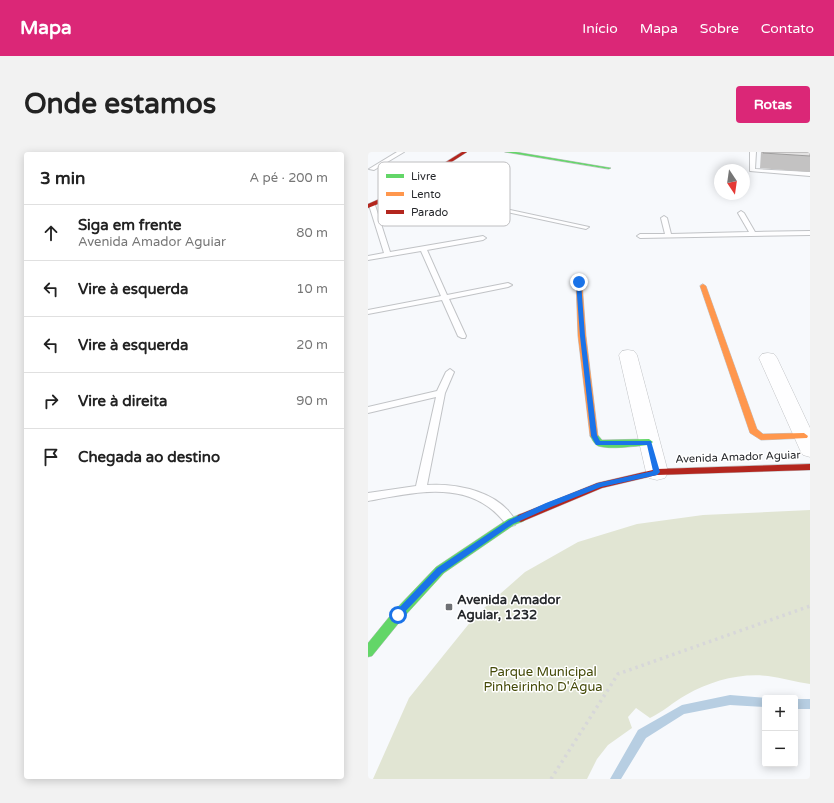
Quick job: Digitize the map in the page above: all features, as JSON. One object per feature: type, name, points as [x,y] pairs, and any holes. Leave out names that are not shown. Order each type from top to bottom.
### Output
[{"type":"street","points":[[449,162],[464,152]]},
{"type":"street","points":[[507,152],[609,168]]},
{"type":"street","points":[[579,282],[582,336],[594,436],[599,443],[649,442]]},
{"type":"street","points":[[703,286],[753,430],[760,437],[807,443]]},
{"type":"street","points":[[628,355],[657,472]]},
{"type":"street","points":[[768,358],[807,443]]},
{"type":"street","name":"Avenida Amador Aguiar","points":[[368,652],[398,615],[440,570],[511,522],[548,505],[600,485],[657,472],[810,466]]},
{"type":"lane","points":[[383,162],[399,152]]},
{"type":"lane","points":[[753,152],[752,170],[810,174]]},
{"type":"lane","points":[[372,169],[378,165]]},
{"type":"lane","points":[[370,206],[388,254]]},
{"type":"lane","points":[[510,211],[586,227]]},
{"type":"lane","points":[[741,214],[753,234]]},
{"type":"lane","points":[[664,218],[669,236]]},
{"type":"lane","points":[[640,236],[810,233]]},
{"type":"lane","points":[[368,258],[483,238]]},
{"type":"lane","points":[[423,248],[462,336]]},
{"type":"lane","points":[[368,312],[508,285]]},
{"type":"lane","points":[[421,488],[441,393],[450,372]]},
{"type":"lane","points":[[368,410],[441,393]]},
{"type":"lane","points":[[368,497],[421,488],[456,490],[474,494],[489,501],[511,522]]},
{"type":"path","points":[[551,779],[618,674],[810,606]]},
{"type":"green space","name":"Parque Municipal Pinheirinho D'Água","points":[[810,510],[810,684],[768,676],[757,675],[736,677],[715,682],[696,690],[650,718],[636,708],[628,717],[632,728],[608,745],[597,759],[587,779],[373,779],[409,698],[476,615],[525,572],[578,542],[637,524],[703,515]]},
{"type":"building","points":[[810,152],[810,156],[763,153]]},
{"type":"waterway","points":[[615,779],[642,734],[682,710],[730,700],[762,702]]},
{"type":"waterway","points":[[798,704],[810,704]]},
{"type":"traffic: fast","points":[[507,152],[609,168]]},
{"type":"traffic: fast","points":[[594,436],[599,443],[612,444],[649,442]]},
{"type":"traffic: fast","points":[[368,652],[398,615],[440,570],[511,522],[521,518]]},
{"type":"traffic: slow","points":[[579,282],[582,336],[594,436]]},
{"type":"traffic: slow","points":[[703,286],[753,431],[761,437],[804,436]]},
{"type":"traffic: jam","points":[[450,162],[465,152]]},
{"type":"traffic: jam","points":[[368,206],[378,202]]},
{"type":"traffic: jam","points":[[521,518],[600,485],[657,472],[810,467]]},
{"type":"place","name":"Avenida Amador Aguiar, 1232","points":[[449,607]]},
{"type":"route","points":[[398,615],[440,570],[511,522],[548,505],[600,485],[657,472],[649,442],[612,444],[599,443],[594,436],[582,336],[579,282]]}]
